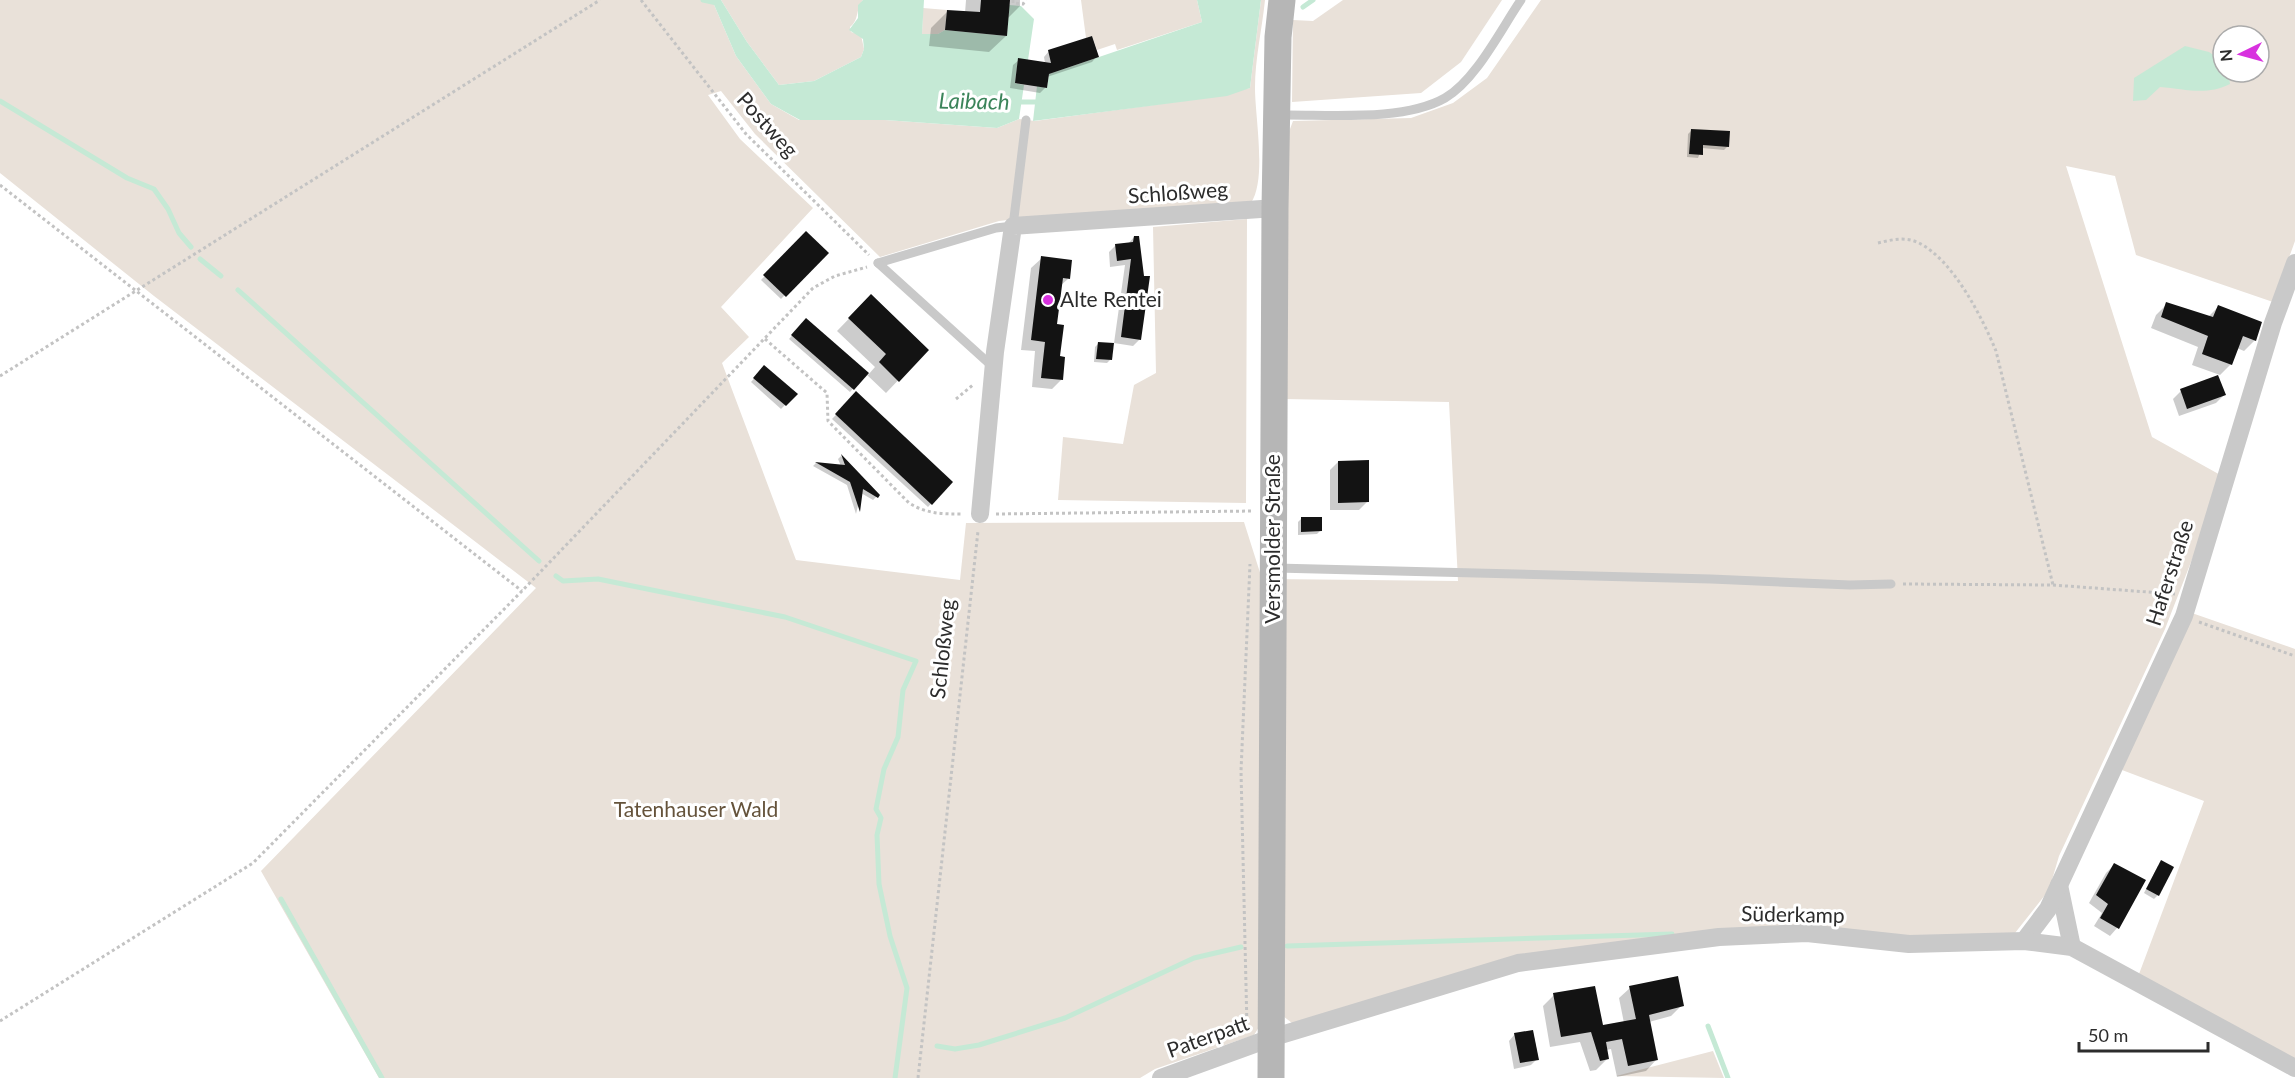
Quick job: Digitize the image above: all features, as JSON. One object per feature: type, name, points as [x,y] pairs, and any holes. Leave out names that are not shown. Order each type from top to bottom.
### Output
[{"type":"main road","name":"Versmolder Straße","points":[[1271,1078],[1259,1042],[1261,563],[1282,0]]},
{"type":"street","name":"Schloßweg","points":[[1013,226],[1275,208]]},
{"type":"street","points":[[980,514],[993,367],[1013,226]]},
{"type":"street","name":"Haferstraße","points":[[2024,941],[2048,909],[2184,616],[2273,323],[2295,263]]},
{"type":"street","points":[[2059,885],[2072,947]]},
{"type":"street","name":"Süderkamp","points":[[1259,1042],[1518,963],[1719,937],[1807,933],[1909,944],[2024,941],[2072,947],[2295,1068]]},
{"type":"street","name":"Paterpatt","points":[[1161,1078],[1259,1042]]},
{"type":"lane","points":[[1276,115],[1409,112],[1446,97],[1473,72],[1521,0]]},
{"type":"lane","points":[[878,263],[996,228],[1013,226],[1026,120]]},
{"type":"lane","points":[[878,263],[993,367]]},
{"type":"lane","points":[[1261,563],[1850,585],[1891,584]]},
{"type":"path","points":[[0,376],[600,0]]},
{"type":"path","name":"Postweg","points":[[641,0],[747,134],[878,263]]},
{"type":"path","points":[[1013,0],[1013,3],[1023,4],[1026,0]]},
{"type":"path","points":[[0,185],[522,591]]},
{"type":"path","points":[[1878,243],[1900,239],[1918,243],[1941,260],[1985,324],[1996,351],[2054,585]]},
{"type":"path","points":[[0,1021],[253,864],[522,591],[813,288],[835,276],[878,263]]},
{"type":"path","points":[[764,339],[827,393],[828,421],[909,503],[921,511],[936,514],[1252,512],[1252,500]]},
{"type":"path","name":"Schloßweg","points":[[918,1078],[980,514]]},
{"type":"path","points":[[1259,1042],[1241,771],[1261,563]]},
{"type":"path","points":[[1891,584],[2054,585],[2189,594]]},
{"type":"path","points":[[2184,616],[2295,656]]},
{"type":"green space","name":"Tatenhauser Wald","points":[[0,0],[712,0],[736,56],[771,104],[799,120],[885,120],[997,128],[1019,119],[1035,121],[1190,100],[1250,88],[1261,0],[1265,0],[1255,77],[1259,147],[1258,179],[1251,203],[1039,216],[999,221],[880,257],[755,134],[721,91],[708,95],[740,139],[813,208],[721,307],[749,337],[722,363],[796,560],[960,580],[966,523],[1244,522],[1262,579],[1458,581],[1449,402],[1284,399],[1287,137],[1293,121],[1411,118],[1453,103],[1487,78],[1541,0],[2295,0],[2295,241],[2273,302],[2136,255],[2115,176],[2066,166],[2152,437],[2224,477],[2165,629],[2059,856],[2049,890],[2015,933],[1906,939],[1811,925],[1516,957],[1292,1023],[1283,1016],[1261,1024],[1254,1035],[1155,1069],[1140,1078],[379,1078],[261,871],[536,588],[154,296],[0,173]]},
{"type":"green space","points":[[721,0],[863,0],[855,21],[850,27],[851,32],[861,35],[864,49],[861,57],[814,81],[779,85],[747,42]]},
{"type":"green space","points":[[1081,0],[1197,0],[1202,22],[1117,50],[1115,44],[1097,50],[1092,36],[1086,38]]},
{"type":"green space","points":[[1343,0],[1502,0],[1461,62],[1421,93],[1292,102],[1293,20],[1313,21]]},
{"type":"green space","points":[[923,8],[947,10],[945,30],[938,34],[922,34]]},
{"type":"green space","points":[[1247,219],[1246,503],[1058,500],[1063,437],[1123,444],[1134,385],[1156,373],[1153,227]]},
{"type":"green space","points":[[2189,612],[2295,649],[2295,1059],[2139,974],[2204,801],[2122,770]]},
{"type":"green space","points":[[1713,1051],[1724,1078],[1616,1076]]},
{"type":"water","points":[[712,0],[721,0],[747,42],[779,85],[814,81],[861,57],[864,49],[863,39],[849,30],[858,18],[858,5],[863,0],[924,0],[922,34],[938,34],[945,30],[1007,36],[1009,5],[1021,6],[1034,19],[1028,60],[1018,59],[1015,83],[1024,85],[1019,119],[997,128],[885,120],[800,120],[771,104],[736,56]]},
{"type":"water","points":[[1197,0],[1261,0],[1250,88],[1227,96],[1033,121],[1037,86],[1047,88],[1049,74],[1202,22]]},
{"type":"water","points":[[2185,46],[2211,53],[2211,84],[2230,84],[2204,91],[2160,87],[2146,100],[2133,101],[2134,78]]},
{"type":"building","points":[[981,0],[1010,0],[1007,36],[945,30],[947,10],[980,12]]},
{"type":"building","points":[[1092,36],[1099,57],[1049,74],[1047,88],[1015,83],[1018,58],[1051,63],[1048,50]]},
{"type":"building","points":[[1691,129],[1730,131],[1729,147],[1703,145],[1703,155],[1689,154]]},
{"type":"building","points":[[806,231],[829,253],[786,297],[763,275]]},
{"type":"building","points":[[1134,236],[1139,236],[1144,276],[1150,276],[1141,340],[1121,337],[1131,259],[1117,261],[1115,244],[1133,242]]},
{"type":"building","name":"Alte Rentei","points":[[1041,256],[1072,260],[1070,279],[1063,278],[1057,324],[1064,325],[1060,356],[1065,357],[1063,380],[1041,378],[1045,342],[1031,340]]},
{"type":"building","points":[[871,294],[929,350],[899,382],[879,362],[886,354],[848,318]]},
{"type":"building","points":[[2166,302],[2213,317],[2218,305],[2262,322],[2256,341],[2243,336],[2232,365],[2202,354],[2208,336],[2161,317]]},
{"type":"building","points":[[806,318],[869,373],[854,390],[791,335]]},
{"type":"building","points":[[1098,342],[1114,343],[1112,360],[1096,359]]},
{"type":"building","points":[[764,365],[798,394],[786,406],[753,378]]},
{"type":"building","points":[[2218,375],[2226,395],[2187,409],[2180,389]]},
{"type":"building","points":[[856,391],[953,482],[932,505],[835,414]]},
{"type":"building","points":[[841,454],[880,495],[878,498],[863,489],[860,512],[850,482],[815,462],[845,465]]},
{"type":"building","points":[[1369,460],[1369,502],[1338,503],[1338,461]]},
{"type":"building","points":[[1301,517],[1322,517],[1322,531],[1301,532]]},
{"type":"building","points":[[2161,860],[2174,867],[2159,896],[2146,889]]},
{"type":"building","points":[[2114,863],[2146,880],[2119,929],[2100,918],[2108,904],[2096,895]]},
{"type":"building","points":[[1678,976],[1684,1006],[1649,1015],[1658,1060],[1628,1066],[1622,1039],[1606,1042],[1609,1059],[1600,1061],[1591,1032],[1561,1037],[1553,993],[1595,986],[1603,1025],[1636,1019],[1629,986]]},
{"type":"building","points":[[1533,1030],[1539,1060],[1520,1063],[1514,1033]]},
{"type":"waterway","name":"Laibach","points":[[703,0],[717,3]]},
{"type":"waterway","name":"Laibach","points":[[1303,7],[1313,0]]},
{"type":"waterway","points":[[0,101],[127,178],[154,189],[168,209],[179,233],[191,247]]},
{"type":"waterway","name":"Laibach","points":[[1015,102],[1042,102]]},
{"type":"waterway","points":[[200,259],[221,276]]},
{"type":"waterway","points":[[238,290],[539,561]]},
{"type":"waterway","points":[[556,576],[563,581],[598,579],[785,617],[916,661],[903,690],[898,737],[884,769],[876,809],[881,818],[877,835],[879,884],[890,936],[907,988],[895,1078]]},
{"type":"waterway","points":[[281,899],[382,1078]]},
{"type":"waterway","points":[[1287,946],[1672,934]]},
{"type":"waterway","points":[[937,1046],[955,1049],[979,1045],[1065,1018],[1194,958],[1241,947]]},
{"type":"waterway","points":[[1708,1026],[1728,1078]]},
{"type":"place","name":"Alte Rentei","points":[[1048,300]]}]
